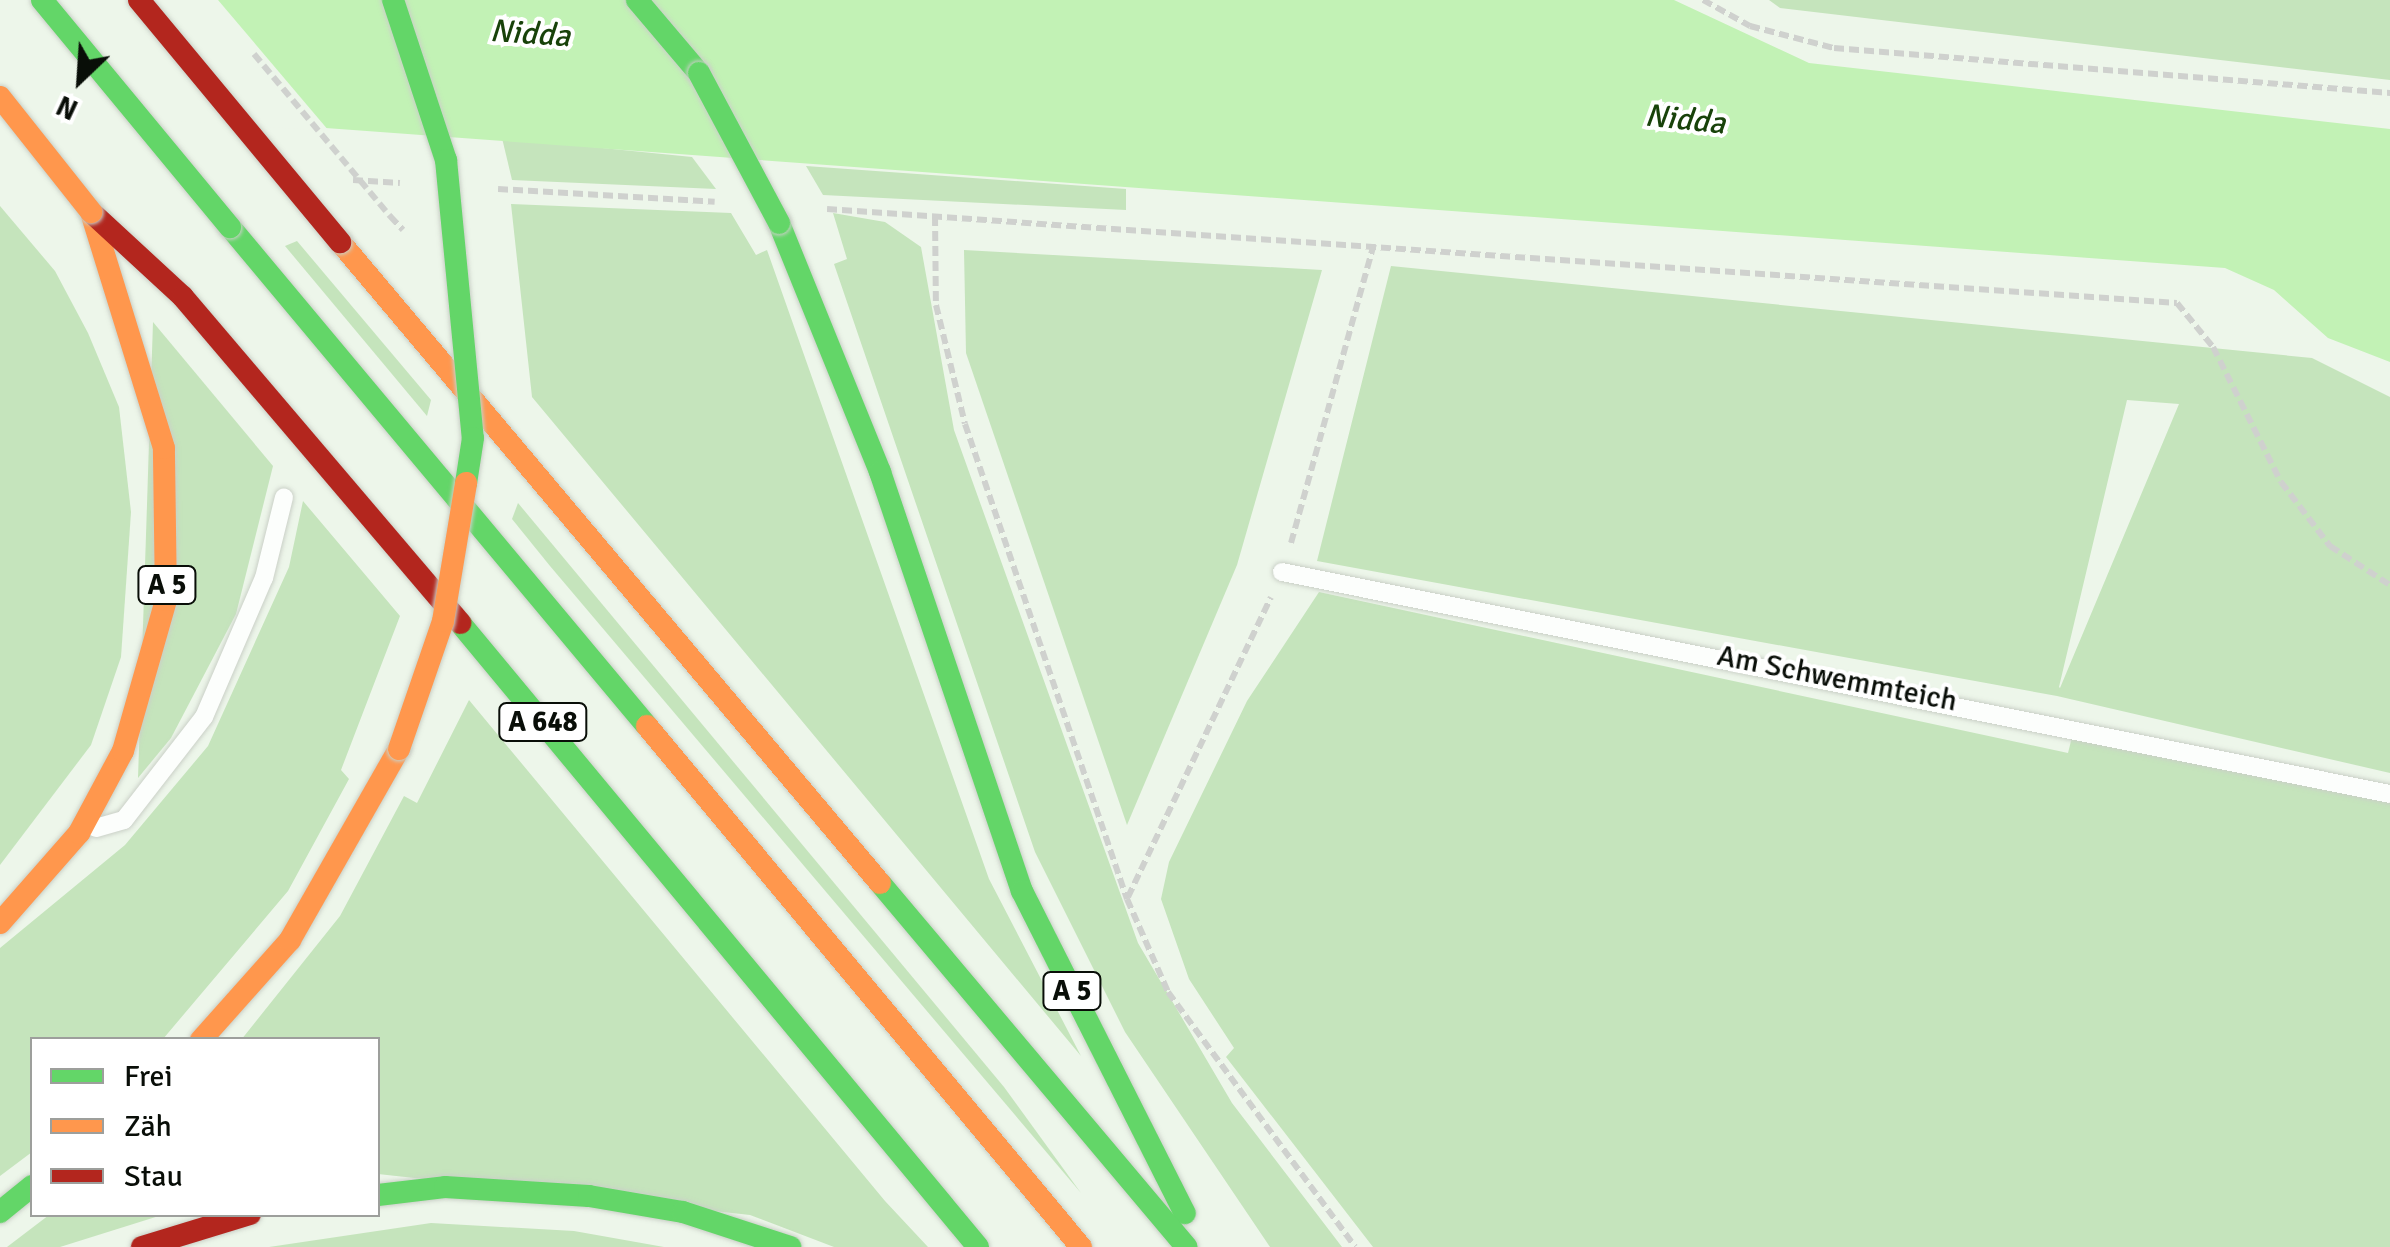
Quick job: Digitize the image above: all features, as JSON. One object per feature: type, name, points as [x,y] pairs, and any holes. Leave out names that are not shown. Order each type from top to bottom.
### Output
[{"type":"highway","name":"A 648","points":[[42,0],[1081,1247]]},
{"type":"highway","points":[[138,0],[1186,1247]]},
{"type":"highway","points":[[203,1037],[290,940],[399,748],[443,621],[473,438],[446,160],[393,0]]},
{"type":"highway","name":"A 5","points":[[637,0],[699,72]]},
{"type":"highway","name":"A 5","points":[[661,0],[779,224],[880,472],[1022,890],[1202,1247]]},
{"type":"highway","name":"A 648","points":[[0,96],[91,212],[183,298],[310,442],[978,1247]]},
{"type":"highway","name":"A 5","points":[[0,923],[79,833],[150,680],[169,527],[147,376],[91,212]]},
{"type":"highway","points":[[380,1195],[445,1187],[589,1196],[683,1212],[790,1247]]},
{"type":"highway","points":[[0,1212],[30,1188]]},
{"type":"highway","points":[[142,1247],[240,1217]]},
{"type":"lane","points":[[79,833],[124,820],[204,717],[264,578],[284,497]]},
{"type":"lane","name":"Am Schwemmteich","points":[[1282,572],[2390,794]]},
{"type":"path","points":[[1704,0],[1750,26],[1834,48],[2390,93]]},
{"type":"path","points":[[244,43],[390,216]]},
{"type":"path","points":[[1355,1247],[1168,992],[1127,899],[965,424],[936,305],[934,216],[1375,241],[2176,302],[2213,348],[2281,482],[2330,546],[2390,585]]},
{"type":"path","points":[[1127,899],[1282,572],[1375,241]]},
{"type":"shaded area","points":[[1769,0],[2390,0],[2390,80],[1780,8]]},
{"type":"shaded area","points":[[502,138],[692,157],[716,189],[512,180]]},
{"type":"shaded area","points":[[806,166],[1126,189],[1126,210],[823,195]]},
{"type":"shaded area","points":[[511,204],[731,213],[756,255],[767,250],[989,879],[1081,1056],[532,397]]},
{"type":"shaded area","points":[[0,206],[55,271],[88,333],[119,407],[131,512],[121,657],[91,745],[0,865]]},
{"type":"shaded area","points":[[833,213],[885,222],[921,247],[954,430],[1138,943],[1232,1103],[1342,1247],[1270,1247],[1125,1032],[1035,852],[834,264],[847,259]]},
{"type":"shaded area","points":[[297,241],[431,400],[427,416],[285,246]]},
{"type":"shaded area","points":[[964,250],[1322,270],[1237,565],[1127,825],[966,353]]},
{"type":"shaded area","points":[[1391,266],[2312,358],[2390,397],[2390,773],[2057,696],[1317,561]],"holes":[[[2127,400],[2179,404],[2060,688]]]},
{"type":"shaded area","points":[[153,322],[273,466],[236,614],[171,738],[138,778]]},
{"type":"shaded area","points":[[303,501],[400,616],[341,770],[349,779],[288,891],[165,1037],[30,1037],[30,1154],[0,1176],[0,948],[125,845],[208,746],[289,567]]},
{"type":"shaded area","points":[[518,503],[1004,1087],[1081,1193],[550,566],[512,519]]},
{"type":"shaded area","points":[[1319,592],[2068,753],[2075,725],[2390,794],[2390,1247],[1373,1247],[1226,1057],[1234,1048],[1189,979],[1161,899],[1169,862],[1247,701]]},
{"type":"shaded area","points":[[469,700],[885,1201],[928,1247],[834,1247],[750,1215],[380,1174],[380,1037],[243,1037],[340,916],[404,796],[417,803]]},
{"type":"shaded area","points":[[46,1217],[156,1217],[60,1247],[7,1247]]},
{"type":"shaded area","points":[[431,1223],[574,1231],[664,1247],[269,1247]]},
{"type":"water","name":"Nidda","points":[[0,0],[1674,0],[1809,63],[2390,129],[2390,362],[2328,338],[2274,290],[2225,268],[0,104]]},
{"type":"pier","points":[[0,0],[218,0],[329,131],[0,109]]},
{"type":"traffic: fast","points":[[42,0],[230,227]]},
{"type":"traffic: fast","points":[[393,0],[446,160],[473,438],[466,483]]},
{"type":"traffic: fast","points":[[637,0],[699,73]]},
{"type":"traffic: fast","points":[[699,73],[779,223]]},
{"type":"traffic: fast","points":[[779,223],[880,472],[1022,891],[1185,1213]]},
{"type":"traffic: fast","points":[[230,227],[647,726]]},
{"type":"traffic: fast","points":[[460,623],[978,1247]]},
{"type":"traffic: fast","points":[[880,883],[1187,1247]]},
{"type":"traffic: fast","points":[[380,1195],[445,1187],[589,1196],[683,1212],[790,1247]]},
{"type":"traffic: fast","points":[[0,1212],[30,1188]]},
{"type":"traffic: slow","points":[[0,97],[91,212]]},
{"type":"traffic: slow","points":[[0,923],[79,833],[123,751],[166,600],[164,448],[92,215]]},
{"type":"traffic: slow","points":[[340,242],[880,883]]},
{"type":"traffic: slow","points":[[399,749],[443,621],[466,483]]},
{"type":"traffic: slow","points":[[647,726],[1081,1247]]},
{"type":"traffic: slow","points":[[204,1037],[290,940],[399,749]]},
{"type":"traffic: jam","points":[[139,0],[340,242]]},
{"type":"traffic: jam","points":[[91,212],[183,297],[460,623]]},
{"type":"traffic: jam","points":[[142,1247],[240,1217]]}]
